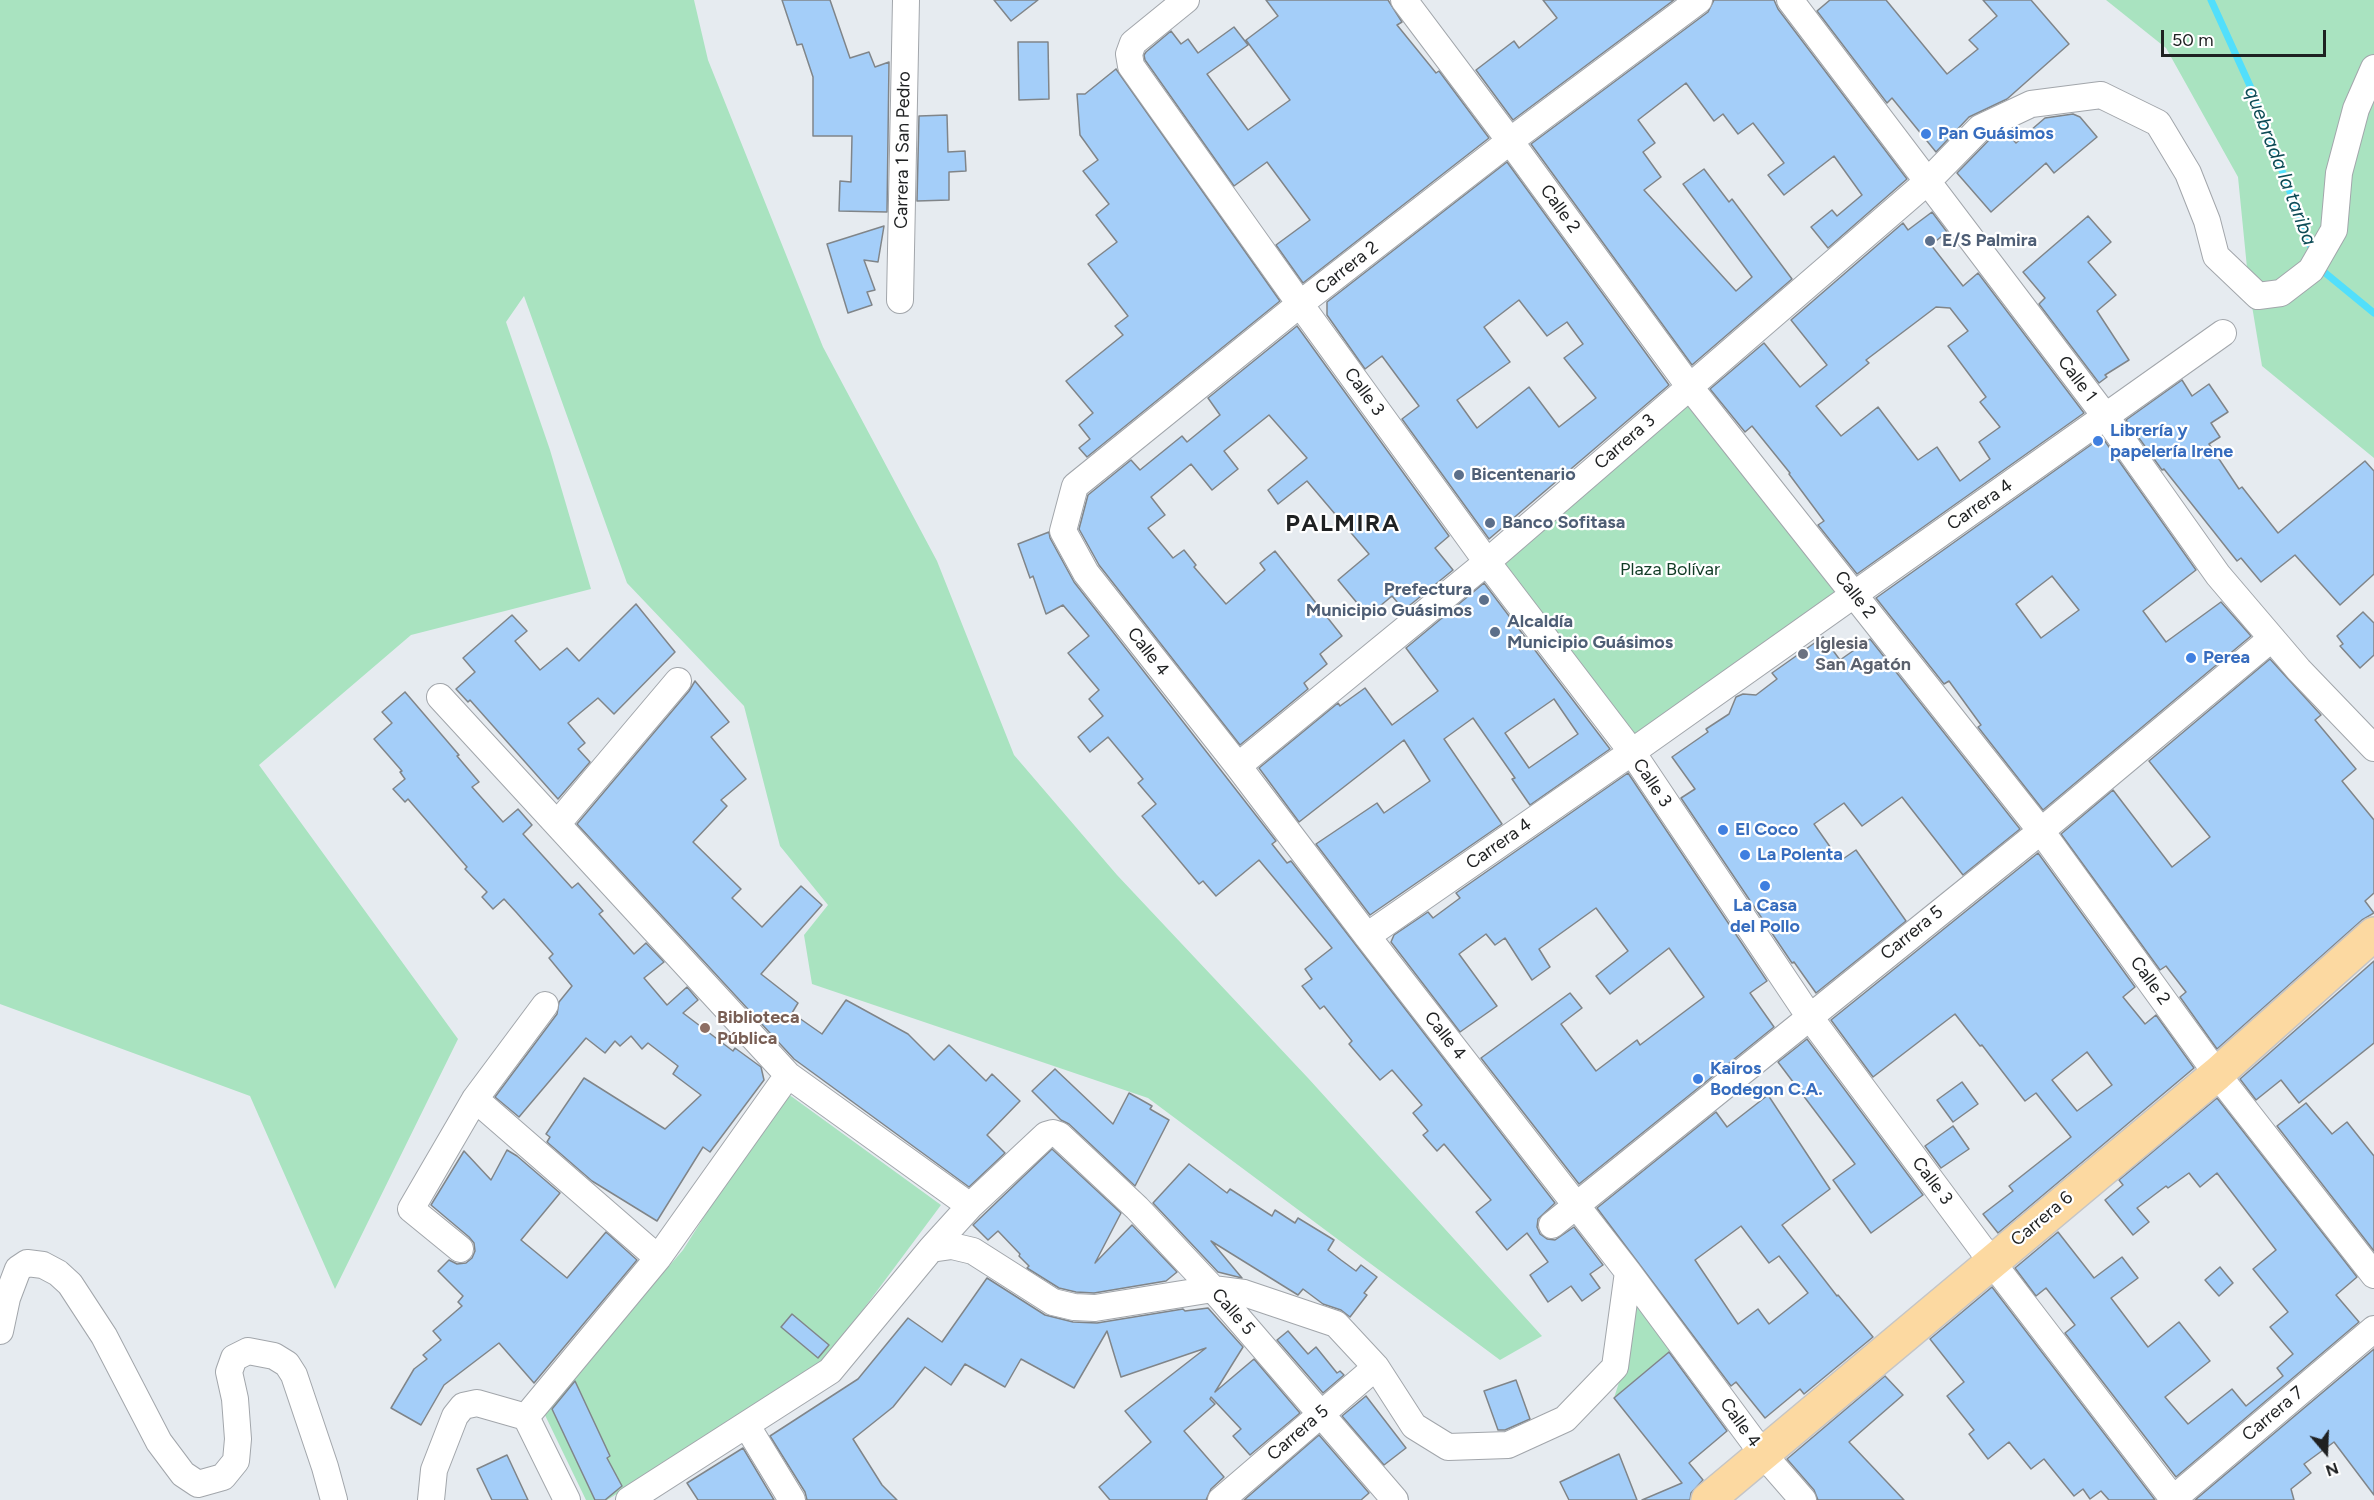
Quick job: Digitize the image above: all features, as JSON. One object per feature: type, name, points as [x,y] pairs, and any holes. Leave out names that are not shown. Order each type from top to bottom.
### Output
[{"type":"main road","name":"Carrera 6","points":[[1708,1500],[2217,1074],[2374,934]]},
{"type":"street","name":"Carrera 1 San Pedro","points":[[900,300],[906,0]]},
{"type":"street","name":"Calle 3","points":[[1186,0],[1133,43],[1130,54],[1131,66],[1487,562],[1632,752],[1809,1016],[1991,1261],[2173,1500]]},
{"type":"street","name":"Calle 2","points":[[1404,0],[1689,386],[2041,831],[2217,1074],[2374,1275]]},
{"type":"street","name":"Carrera 2","points":[[1086,573],[1063,531],[1075,486],[1300,304],[1510,141],[1699,0]]},
{"type":"street","name":"Calle 1","points":[[1790,0],[2106,417],[2218,575],[2271,639],[2374,748]]},
{"type":"street","name":"Carrera 3","points":[[1238,766],[1487,562],[1927,182],[1980,128],[2031,104],[2101,95],[2158,123],[2188,173],[2207,220],[2216,256],[2258,296],[2281,293],[2312,270],[2334,230],[2339,173],[2356,109],[2374,68]]},
{"type":"street","name":"Carrera 4","points":[[1367,936],[1632,752],[1853,593],[2223,333]]},
{"type":"street","name":"Calle 4","points":[[1086,573],[1238,766],[1628,1272],[1762,1453],[1803,1500]]},
{"type":"street","name":"Carrera 5","points":[[1551,1225],[2041,831],[2271,639]]},
{"type":"street","points":[[558,823],[678,681]]},
{"type":"street","points":[[440,697],[788,1075],[970,1206],[931,1249],[830,1371],[629,1500]]},
{"type":"street","points":[[460,1249],[411,1209],[475,1099],[545,1005]]},
{"type":"street","points":[[526,1417],[658,1258],[788,1075]]},
{"type":"street","points":[[475,1099],[658,1258]]},
{"type":"street","name":"Calle 5","points":[[970,1206],[1046,1136],[1053,1133],[1059,1135],[1137,1208],[1213,1289],[1395,1500]]},
{"type":"street","points":[[931,1249],[952,1246],[973,1251],[1053,1302],[1074,1308],[1095,1308],[1213,1289],[1244,1293],[1336,1324],[1376,1367],[1414,1426],[1448,1446],[1508,1445],[1566,1419],[1615,1367],[1628,1272]]},
{"type":"street","points":[[0,1331],[7,1298],[18,1269],[27,1263],[43,1265],[58,1273],[70,1284],[104,1336],[159,1442],[198,1492],[223,1478],[236,1461],[238,1439],[235,1399],[229,1372],[234,1358],[248,1351],[274,1356],[287,1364],[294,1375],[334,1500]]},
{"type":"street","name":"Carrera 7","points":[[2173,1500],[2374,1329]]},
{"type":"street","name":"Carrera 5","points":[[1221,1500],[1376,1367]]},
{"type":"street","points":[[432,1500],[434,1470],[455,1416],[462,1406],[477,1403],[526,1417],[567,1500]]},
{"type":"street","points":[[747,1426],[792,1500]]},
{"type":"green space","points":[[0,0],[694,0],[708,60],[823,347],[937,561],[1014,755],[1117,875],[1308,1078],[1542,1336],[1500,1360],[1148,1098],[812,984],[804,935],[828,905],[780,846],[744,706],[627,583],[524,296],[506,322],[550,450],[591,589],[411,635],[259,765],[458,1039],[335,1289],[250,1096],[0,1004]]},
{"type":"green space","points":[[2106,0],[2374,0],[2374,458],[2262,366],[2249,288],[2238,177],[2166,48]]},
{"type":"green space","name":"Plaza Bolívar","points":[[1689,386],[1853,593],[1632,752],[1487,562]]},
{"type":"green space","points":[[784,1091],[941,1205],[821,1366],[607,1500],[586,1500],[543,1411],[683,1250]]},
{"type":"green space","points":[[1634,1297],[1672,1349],[1614,1398],[1630,1348]]},
{"type":"building","points":[[782,0],[830,0],[850,58],[869,52],[875,67],[889,62],[887,212],[839,211],[840,181],[851,182],[852,136],[813,136],[813,77],[802,44],[797,45]]},
{"type":"building","points":[[994,0],[1038,0],[1011,21]]},
{"type":"building","points":[[1266,0],[1388,0],[1402,22],[1397,25],[1436,73],[1439,71],[1489,138],[1303,283],[1276,245],[1310,220],[1267,162],[1234,186],[1145,60],[1144,55],[1171,31],[1181,44],[1188,39],[1198,53],[1234,27],[1248,45],[1207,74],[1248,130],[1290,100],[1246,40],[1278,16]]},
{"type":"building","points":[[1543,0],[1674,0],[1513,120],[1476,70],[1514,41],[1519,48],[1557,18]]},
{"type":"building","points":[[1714,0],[1774,0],[1778,9],[1907,179],[1828,248],[1811,227],[1832,210],[1837,216],[1862,195],[1834,156],[1784,195],[1768,175],[1784,163],[1753,123],[1738,134],[1723,114],[1714,121],[1686,83],[1638,120],[1655,143],[1643,152],[1661,177],[1644,190],[1736,291],[1752,277],[1683,184],[1704,169],[1729,202],[1732,199],[1792,279],[1692,365],[1531,144],[1708,12]]},
{"type":"building","points":[[1830,0],[1886,0],[1947,74],[1978,49],[1969,40],[1997,16],[1983,0],[2031,0],[2069,44],[2007,99],[1969,117],[1936,152],[1892,98],[1887,103],[1817,11]]},
{"type":"building","points":[[1018,42],[1048,42],[1049,99],[1019,100]]},
{"type":"building","points":[[1116,69],[1280,301],[1087,457],[1079,448],[1090,439],[1079,425],[1093,413],[1066,381],[1123,335],[1115,326],[1128,316],[1088,264],[1117,242],[1096,215],[1109,204],[1083,171],[1098,160],[1080,135],[1077,94],[1085,94]]},
{"type":"building","points":[[2073,114],[2080,117],[2097,137],[2054,173],[2046,163],[1991,212],[1957,173],[1989,140],[2006,132],[2016,143],[2045,118]]},
{"type":"building","points":[[947,115],[948,152],[965,151],[966,171],[949,172],[949,200],[917,201],[919,116]]},
{"type":"building","points":[[1507,162],[1669,385],[1489,539],[1402,419],[1419,406],[1382,356],[1365,369],[1327,315],[1327,302]],"holes":[[[1519,300],[1547,336],[1567,322],[1583,344],[1564,358],[1596,398],[1559,427],[1529,387],[1477,428],[1457,400],[1510,362],[1484,327]]]},
{"type":"building","points":[[1932,212],[1947,232],[1931,245],[1963,286],[1978,273],[2084,413],[1857,574],[1818,525],[1824,521],[1790,473],[1752,426],[1745,432],[1710,389],[1764,343],[1800,387],[1827,365],[1791,320],[1903,223],[1908,230]],"holes":[[[1936,307],[1950,308],[1968,331],[1948,346],[1986,397],[1980,402],[2000,427],[1979,442],[1990,459],[1960,481],[1937,447],[1918,460],[1878,407],[1841,436],[1816,406],[1869,363],[1866,360]]]},
{"type":"building","points":[[2088,216],[2111,242],[2088,262],[2116,295],[2097,311],[2129,360],[2105,375],[2107,377],[2099,383],[2039,304],[2045,298],[2023,272]]},
{"type":"building","points":[[884,226],[878,262],[864,260],[875,290],[867,292],[872,305],[848,313],[827,244]]},
{"type":"building","points":[[1297,326],[1449,536],[1435,548],[1453,570],[1404,610],[1392,596],[1368,616],[1338,580],[1369,554],[1307,481],[1278,504],[1268,490],[1307,458],[1269,415],[1224,451],[1238,469],[1212,490],[1191,464],[1151,497],[1165,515],[1148,528],[1173,558],[1184,550],[1196,565],[1194,567],[1226,604],[1265,570],[1260,563],[1275,551],[1342,636],[1320,654],[1327,664],[1304,683],[1308,689],[1240,745],[1099,565],[1079,529],[1088,495],[1131,460],[1140,470],[1182,436],[1187,442],[1220,415],[1208,398]]},
{"type":"building","points":[[2182,380],[2192,396],[2209,384],[2228,412],[2211,423],[2220,437],[2209,444],[2239,489],[2242,487],[2278,533],[2365,461],[2374,471],[2374,574],[2340,605],[2295,555],[2261,582],[2241,558],[2237,561],[2164,469],[2162,470],[2126,420]]},
{"type":"building","points":[[2102,437],[2196,570],[2143,611],[2166,642],[2221,602],[2251,636],[2043,810],[1978,727],[1981,725],[1949,681],[1944,684],[1876,598]],"holes":[[[2052,576],[2079,610],[2041,638],[2016,604]]]},
{"type":"building","points":[[1049,532],[1074,582],[1276,841],[1272,844],[1287,863],[1291,861],[1555,1203],[1538,1219],[1537,1227],[1540,1234],[1547,1239],[1555,1240],[1574,1227],[1603,1265],[1590,1274],[1600,1288],[1582,1301],[1571,1286],[1548,1302],[1530,1275],[1548,1262],[1527,1233],[1507,1250],[1476,1212],[1491,1200],[1444,1144],[1437,1151],[1423,1135],[1428,1131],[1413,1113],[1422,1105],[1392,1070],[1380,1080],[1349,1044],[1352,1041],[1324,1006],[1320,1009],[1302,986],[1312,979],[1305,969],[1332,948],[1259,860],[1216,896],[1203,881],[1199,884],[1142,816],[1156,804],[1138,783],[1143,779],[1108,737],[1090,752],[1078,737],[1103,716],[1089,699],[1099,690],[1068,653],[1089,636],[1063,605],[1046,614],[1033,576],[1030,578],[1018,544]]},
{"type":"building","points":[[1484,583],[1610,749],[1530,805],[1512,779],[1515,778],[1473,718],[1444,739],[1502,824],[1370,915],[1316,844],[1377,803],[1384,813],[1430,781],[1404,740],[1299,822],[1259,768],[1338,703],[1340,706],[1365,688],[1392,725],[1438,691],[1406,648]],"holes":[[[1554,699],[1578,734],[1529,768],[1505,733]]]},
{"type":"building","points":[[636,604],[675,652],[614,714],[598,698],[568,723],[585,743],[578,749],[590,762],[558,799],[470,700],[468,702],[456,689],[475,672],[463,658],[512,615],[527,631],[515,641],[540,670],[567,648],[579,661]]},
{"type":"building","points":[[2363,612],[2374,623],[2374,655],[2360,668],[2340,646],[2343,644],[2337,636]]},
{"type":"building","points":[[1823,637],[1840,660],[1870,639],[2020,829],[1963,875],[1902,797],[1862,826],[1844,803],[1814,824],[1840,861],[1856,850],[1906,921],[1816,993],[1794,962],[1792,963],[1681,798],[1695,789],[1672,757],[1708,732],[1706,729],[1729,714],[1736,697],[1743,694],[1756,695],[1777,679],[1772,673]]},
{"type":"building","points":[[2270,659],[2321,715],[2315,720],[2356,769],[2342,781],[2374,820],[2374,893],[2365,901],[2374,913],[2362,920],[2217,1049],[2180,997],[2186,992],[2166,966],[2160,970],[2061,834],[2113,790],[2172,867],[2210,837],[2149,761]]},
{"type":"building","points":[[695,681],[729,722],[711,737],[746,779],[721,800],[727,806],[693,842],[741,889],[732,898],[762,927],[801,886],[822,905],[761,974],[798,1003],[792,1013],[822,1034],[846,1000],[908,1034],[934,1060],[949,1045],[986,1081],[992,1074],[1020,1101],[987,1135],[1005,1153],[969,1187],[794,1059],[577,824]]},
{"type":"building","points":[[405,692],[459,755],[457,756],[479,782],[472,787],[503,822],[518,809],[532,825],[523,834],[572,888],[578,883],[603,911],[599,914],[634,954],[646,943],[664,962],[644,978],[667,1005],[687,987],[698,1000],[683,1013],[733,1051],[735,1048],[761,1067],[764,1080],[710,1152],[703,1147],[657,1221],[592,1181],[547,1142],[550,1137],[546,1134],[584,1078],[665,1129],[701,1095],[673,1074],[678,1066],[648,1043],[642,1049],[631,1036],[620,1046],[615,1041],[605,1053],[586,1038],[519,1117],[495,1097],[557,1014],[559,1002],[572,986],[549,958],[553,954],[516,912],[504,899],[493,909],[482,897],[487,892],[465,869],[467,867],[408,799],[405,802],[393,789],[405,779],[400,772],[402,771],[374,739],[392,723],[382,712]]},
{"type":"building","points":[[1628,773],[1767,981],[1750,993],[1774,1027],[1579,1184],[1481,1058],[1570,993],[1582,1008],[1561,1024],[1596,1071],[1637,1040],[1640,1045],[1704,997],[1669,948],[1610,994],[1596,976],[1628,951],[1596,908],[1539,949],[1550,967],[1532,980],[1505,938],[1495,945],[1486,934],[1459,954],[1497,1006],[1460,1032],[1391,942],[1394,935],[1428,912],[1433,918],[1460,898],[1456,893]]},
{"type":"building","points":[[2038,853],[2135,987],[2123,997],[2145,1024],[2156,1015],[2194,1068],[1998,1233],[1983,1214],[2013,1191],[2009,1186],[2071,1137],[2036,1093],[2025,1101],[1955,1014],[1873,1077],[1831,1020]],"holes":[[[2087,1052],[2112,1085],[2077,1111],[2052,1080]]]},
{"type":"building","points":[[2374,961],[2374,1043],[2299,1103],[2281,1080],[2256,1100],[2240,1079]]},
{"type":"building","points":[[1807,1039],[1923,1195],[1871,1233],[1833,1180],[1855,1164],[1778,1062]]},
{"type":"building","points":[[1055,1069],[1113,1124],[1129,1093],[1152,1106],[1150,1109],[1169,1120],[1135,1186],[1032,1091]]},
{"type":"building","points":[[1962,1082],[1978,1104],[1953,1122],[1937,1100]]},
{"type":"building","points":[[1768,1095],[1830,1189],[1782,1225],[1837,1296],[1873,1337],[1804,1394],[1800,1389],[1765,1418],[1736,1382],[1731,1386],[1597,1208],[1716,1112],[1727,1127]],"holes":[[[1741,1226],[1769,1263],[1779,1256],[1808,1293],[1769,1324],[1758,1309],[1738,1324],[1695,1260]]]},
{"type":"building","points":[[2217,1098],[2357,1277],[2336,1295],[2359,1322],[2176,1477],[2065,1333],[2075,1325],[2046,1288],[2036,1296],[2015,1268],[2058,1232],[2094,1278],[2122,1257],[2138,1278],[2111,1298],[2148,1347],[2179,1322],[2210,1361],[2165,1397],[2188,1424],[2232,1389],[2246,1406],[2283,1376],[2277,1368],[2293,1354],[2270,1327],[2288,1312],[2253,1269],[2276,1250],[2217,1173],[2200,1187],[2189,1173],[2168,1188],[2166,1186],[2137,1208],[2149,1222],[2133,1235],[2105,1200],[2123,1185],[2119,1180]]},
{"type":"building","points":[[2306,1103],[2332,1134],[2347,1122],[2374,1156],[2374,1251],[2277,1126]]},
{"type":"building","points":[[1953,1126],[1969,1149],[1941,1168],[1925,1146]]},
{"type":"building","points":[[1052,1149],[1121,1213],[1095,1263],[1132,1225],[1177,1272],[1166,1281],[1094,1293],[1076,1292],[1059,1288],[1027,1268],[1029,1266],[1019,1256],[1020,1254],[998,1231],[988,1240],[973,1225]]},
{"type":"building","points":[[507,1150],[560,1193],[521,1240],[567,1278],[606,1232],[637,1260],[534,1383],[499,1343],[444,1385],[421,1425],[391,1408],[414,1369],[427,1359],[423,1355],[441,1340],[433,1331],[462,1306],[458,1302],[463,1296],[438,1271],[449,1260],[457,1264],[466,1263],[475,1251],[474,1243],[469,1237],[431,1205],[464,1151],[491,1180]]},
{"type":"building","points":[[1189,1164],[1227,1193],[1230,1189],[1272,1216],[1275,1210],[1295,1223],[1298,1218],[1334,1240],[1328,1250],[1341,1260],[1356,1271],[1361,1265],[1377,1277],[1364,1293],[1367,1295],[1350,1317],[1341,1310],[1323,1304],[1303,1289],[1298,1295],[1211,1241],[1242,1278],[1218,1272],[1153,1203]]},
{"type":"building","points":[[2220,1267],[2233,1283],[2219,1296],[2205,1280]]},
{"type":"building","points":[[987,1278],[1045,1315],[1073,1322],[1097,1323],[1183,1309],[1185,1311],[1208,1308],[1243,1347],[1215,1392],[1254,1359],[1300,1413],[1250,1455],[1233,1436],[1241,1429],[1211,1397],[1210,1399],[1215,1404],[1184,1431],[1224,1477],[1211,1489],[1206,1500],[1110,1500],[1099,1487],[1151,1442],[1125,1411],[1206,1348],[1121,1377],[1107,1331],[1074,1388],[1021,1359],[1005,1387],[965,1364],[951,1385],[925,1367],[893,1407],[853,1439],[882,1485],[897,1500],[807,1500],[805,1492],[770,1436],[858,1379],[908,1318],[942,1342]]},
{"type":"building","points":[[1992,1287],[2155,1500],[2109,1500],[2101,1491],[2090,1499],[2083,1489],[2074,1496],[2044,1459],[2031,1469],[2009,1442],[1988,1459],[1969,1434],[1974,1430],[1947,1396],[1964,1382],[1930,1339]]},
{"type":"building","points":[[792,1314],[829,1345],[818,1358],[781,1327]]},
{"type":"building","points":[[1288,1331],[1308,1354],[1316,1347],[1337,1373],[1340,1371],[1344,1375],[1323,1393],[1277,1340]]},
{"type":"building","points":[[2374,1349],[2374,1495],[2334,1442],[2304,1464],[2311,1473],[2291,1489],[2294,1500],[2195,1500]]},
{"type":"building","points":[[1669,1352],[1727,1431],[1689,1463],[1703,1480],[1691,1493],[1690,1500],[1642,1500],[1682,1483],[1614,1398]]},
{"type":"building","points":[[1885,1376],[1903,1395],[1849,1442],[1904,1500],[1818,1500],[1814,1490],[1787,1459]]},
{"type":"building","points":[[1516,1380],[1530,1419],[1505,1430],[1498,1430],[1484,1391]]},
{"type":"building","points":[[575,1381],[610,1456],[607,1458],[622,1486],[605,1500],[595,1500],[552,1409]]},
{"type":"building","points":[[1366,1396],[1406,1448],[1384,1465],[1342,1416]]},
{"type":"building","points":[[1319,1435],[1369,1493],[1361,1500],[1244,1500]]},
{"type":"building","points":[[743,1448],[774,1500],[698,1500],[687,1483]]},
{"type":"building","points":[[1619,1454],[1637,1500],[1569,1500],[1560,1482]]},
{"type":"building","points":[[507,1455],[528,1500],[492,1500],[477,1469]]},
{"type":"waterway","name":"quebrada la tariba","points":[[2211,0],[2251,88],[2313,253]]},
{"type":"waterway","name":"quebrada la tariba","points":[[2318,267],[2374,313]]},
{"type":"place","name":"Pan Guásimos","points":[[1926,134]]},
{"type":"place","name":"E/S Palmira","points":[[1930,241]]},
{"type":"place","name":"Librería y papelería Irene","points":[[2098,441]]},
{"type":"place","name":"Bicentenario","points":[[1459,475]]},
{"type":"place","name":"Banco Sofitasa","points":[[1490,523]]},
{"type":"place","name":"Prefectura Municipio Guásimos","points":[[1484,600]]},
{"type":"place","name":"Alcaldía Municipio Guásimos","points":[[1495,632]]},
{"type":"place","name":"Iglesia San Agatón","points":[[1803,654]]},
{"type":"place","name":"Perea","points":[[2191,658]]},
{"type":"place","name":"El Coco","points":[[1723,830]]},
{"type":"place","name":"La Polenta","points":[[1745,855]]},
{"type":"place","name":"La Casa del Pollo","points":[[1765,886]]},
{"type":"place","name":"Biblioteca Pública","points":[[705,1028]]},
{"type":"place","name":"Kairos Bodegon C.A.","points":[[1698,1079]]},
{"type":"district","name":"PALMIRA","points":[[1343,524]]}]
